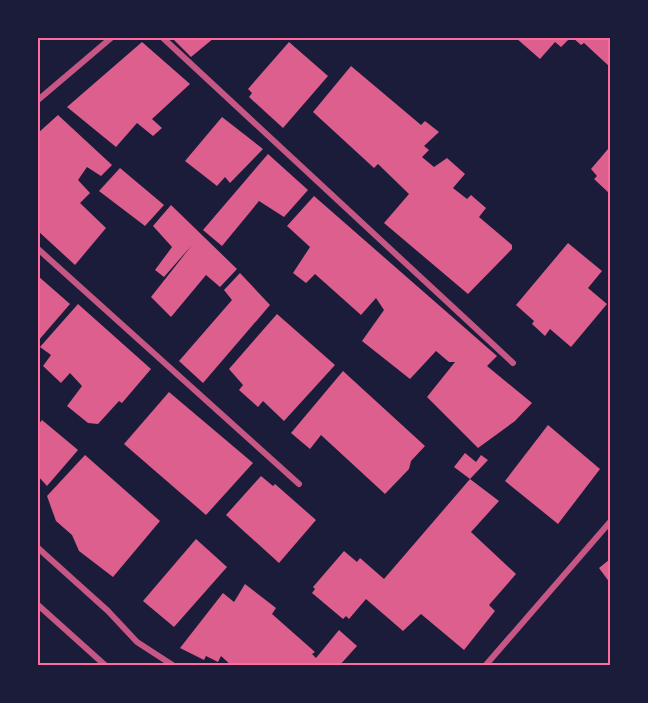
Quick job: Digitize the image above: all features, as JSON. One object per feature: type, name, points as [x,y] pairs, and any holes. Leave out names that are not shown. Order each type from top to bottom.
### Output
[{"type":"street","points":[[38,100],[111,38]]},
{"type":"street","points":[[163,38],[513,363]]},
{"type":"street","points":[[38,249],[299,484]]},
{"type":"street","points":[[485,666],[610,522]]},
{"type":"street","points":[[38,548],[108,611],[137,642],[174,666]]},
{"type":"street","points":[[38,605],[106,666]]},
{"type":"building","points":[[172,38],[214,38],[191,57]]},
{"type":"building","points":[[516,38],[570,38],[561,47],[555,42],[540,59]]},
{"type":"building","points":[[573,38],[610,38],[610,67],[584,43],[581,45]]},
{"type":"building","points":[[142,42],[190,84],[152,119],[162,128],[153,136],[137,123],[116,147],[67,107]]},
{"type":"building","points":[[289,42],[328,76],[283,128],[249,97],[252,93],[248,89]]},
{"type":"building","points":[[351,66],[421,125],[425,121],[439,132],[424,146],[429,150],[422,157],[434,167],[447,158],[465,174],[453,188],[467,199],[471,195],[486,208],[479,217],[512,245],[512,249],[468,294],[384,223],[409,194],[378,164],[374,168],[313,112]]},
{"type":"building","points":[[58,115],[112,165],[101,176],[87,167],[78,180],[90,193],[80,203],[106,228],[75,265],[38,231],[38,133]]},
{"type":"building","points":[[222,117],[263,149],[230,183],[225,177],[217,186],[185,161]]},
{"type":"building","points":[[608,149],[610,151],[610,194],[594,179],[597,176],[591,169]]},
{"type":"building","points":[[268,154],[308,190],[284,217],[259,201],[222,246],[203,230]]},
{"type":"building","points":[[120,168],[164,205],[145,226],[99,191]]},
{"type":"building","points":[[314,196],[497,356],[487,366],[532,403],[515,421],[478,448],[427,397],[455,362],[449,362],[436,351],[410,379],[362,341],[384,310],[376,298],[361,315],[315,274],[306,283],[293,273],[310,247],[287,226]]},
{"type":"building","points":[[171,205],[237,269],[220,287],[206,275],[171,317],[151,297],[192,245],[164,277],[155,270],[172,247],[153,226]]},
{"type":"building","points":[[568,243],[602,271],[588,288],[607,304],[571,347],[550,329],[545,336],[532,324],[534,321],[516,305]]},
{"type":"building","points":[[240,273],[270,305],[203,383],[179,361],[232,300],[224,290]]},
{"type":"building","points":[[38,276],[70,304],[38,341]]},
{"type":"building","points":[[78,304],[151,369],[122,403],[119,401],[98,424],[88,423],[67,406],[82,386],[70,373],[61,383],[43,366],[51,355],[40,347]]},
{"type":"building","points":[[277,314],[335,365],[284,421],[263,401],[258,407],[239,390],[243,385],[229,369]]},
{"type":"building","points":[[343,371],[425,446],[411,461],[409,469],[385,494],[321,435],[310,449],[291,433]]},
{"type":"building","points":[[169,392],[253,463],[206,515],[124,444]]},
{"type":"building","points":[[42,420],[78,450],[47,486],[38,476],[38,425]]},
{"type":"building","points":[[548,425],[600,469],[558,524],[505,481]]},
{"type":"building","points":[[465,453],[476,462],[481,455],[488,460],[470,479],[454,467]]},
{"type":"building","points":[[85,455],[160,521],[113,577],[79,551],[72,535],[56,521],[47,496]]},
{"type":"building","points":[[261,476],[273,486],[275,484],[316,520],[279,563],[226,515]]},
{"type":"building","points":[[470,479],[499,501],[471,532],[516,574],[489,605],[495,611],[464,650],[421,614],[403,631],[366,599],[349,619],[346,616],[343,619],[312,593],[315,589],[313,587],[344,551],[357,562],[360,558],[384,579]]},
{"type":"building","points":[[196,539],[227,567],[174,627],[143,601]]},
{"type":"building","points":[[610,559],[610,583],[599,568]]},
{"type":"building","points":[[245,584],[276,608],[272,614],[315,652],[312,654],[316,658],[339,630],[357,646],[339,666],[232,666],[221,656],[218,662],[206,656],[204,660],[180,648],[223,593],[234,602]]}]
